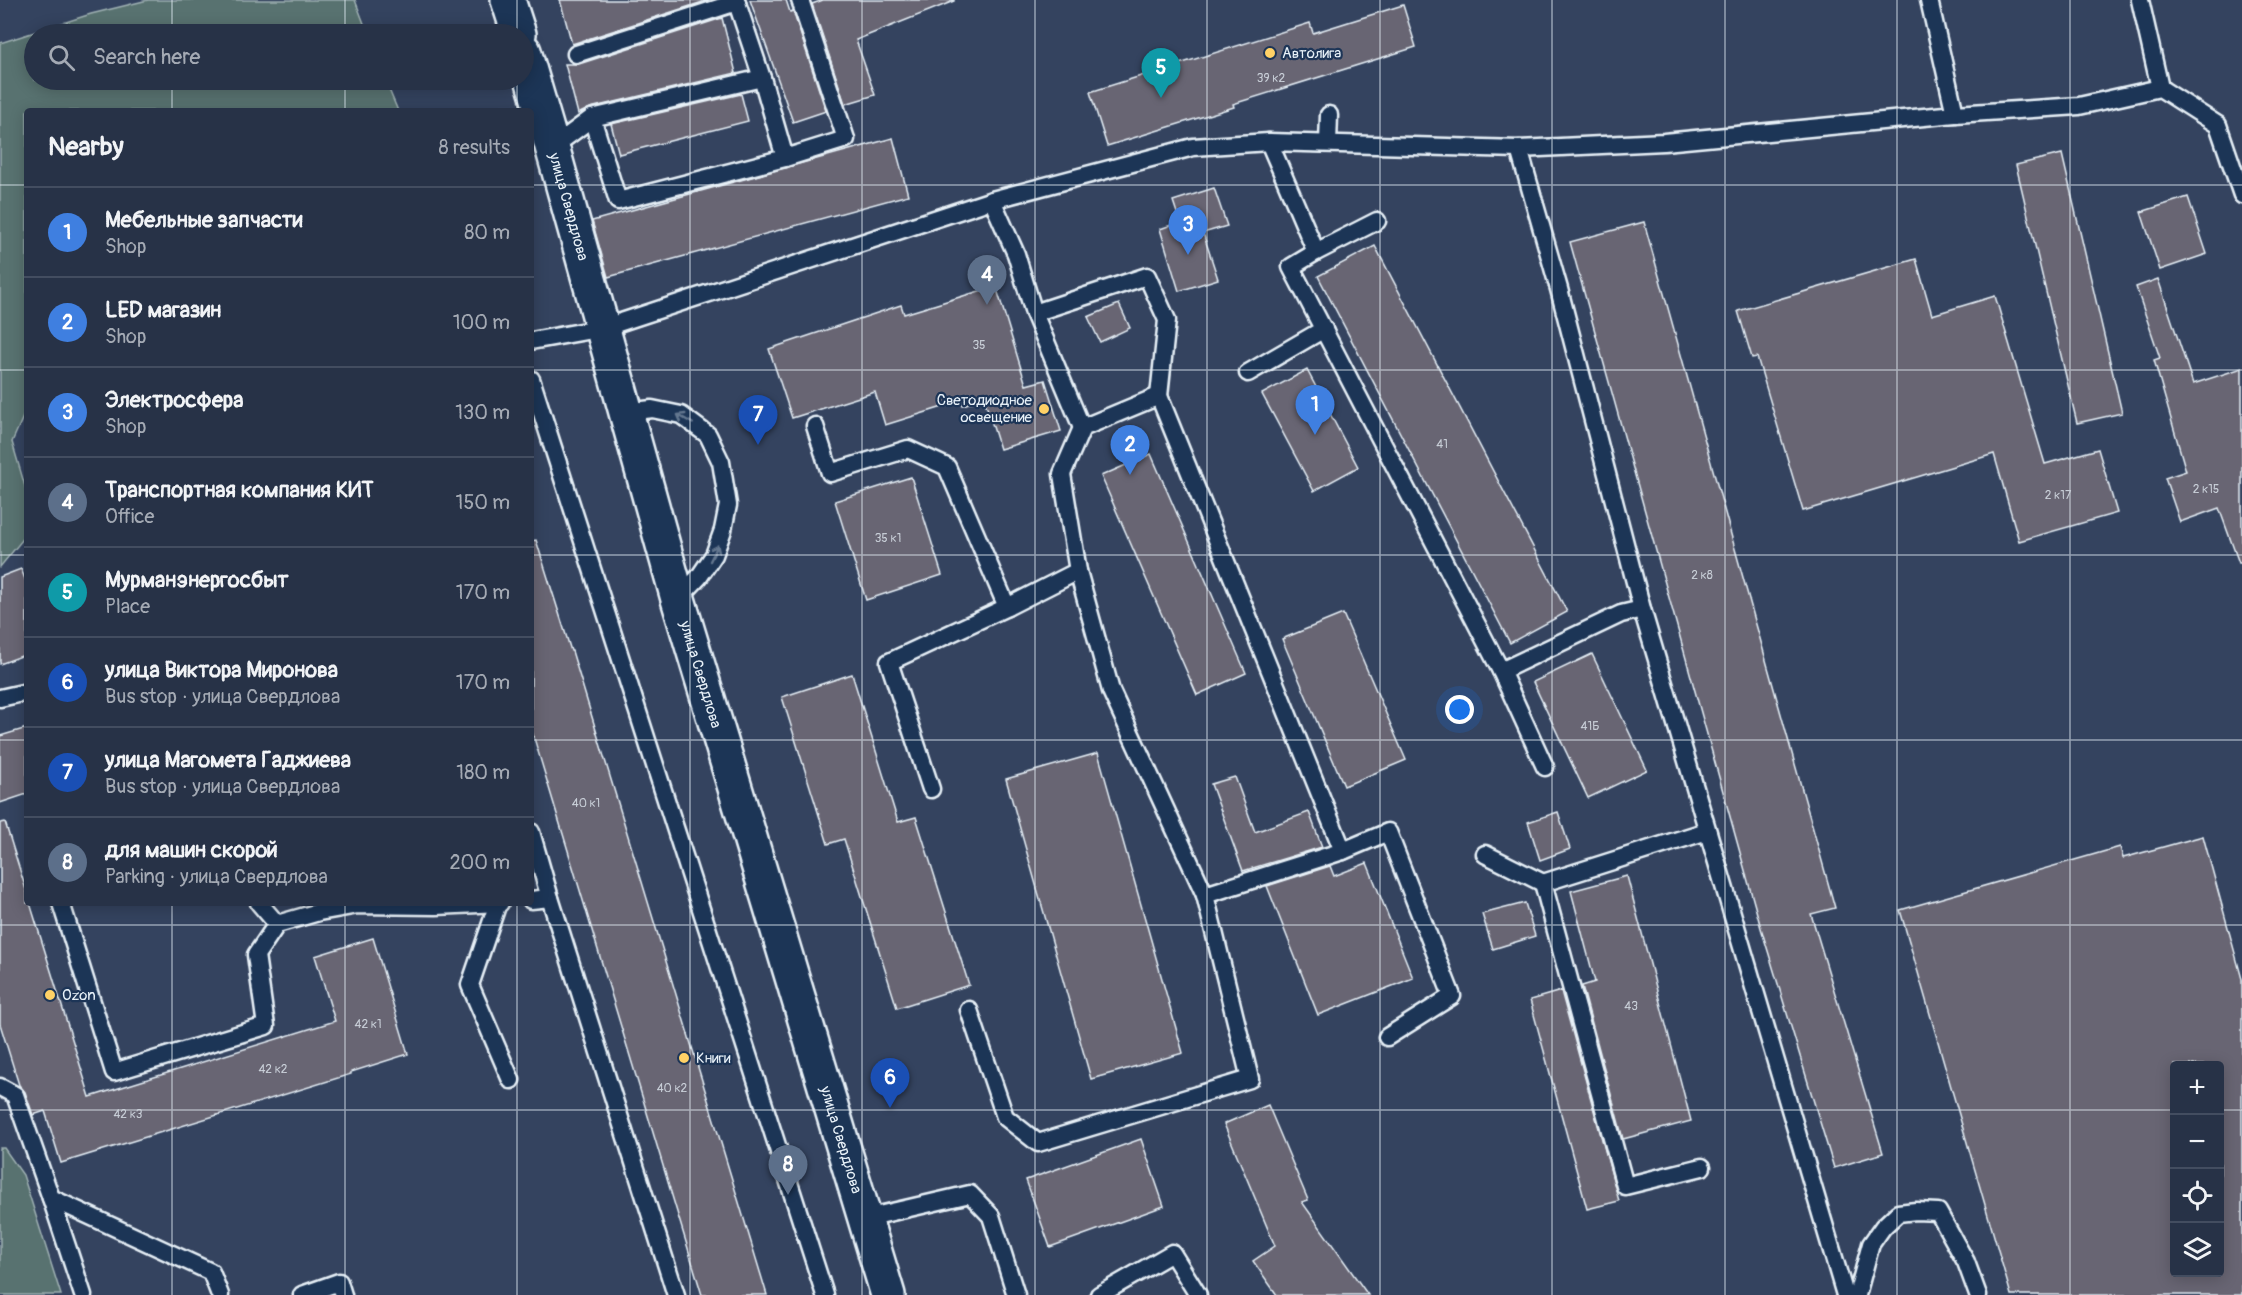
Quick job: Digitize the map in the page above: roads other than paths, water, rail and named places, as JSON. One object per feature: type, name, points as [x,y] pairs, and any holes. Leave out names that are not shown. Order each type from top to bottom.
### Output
[{"type":"street","points":[[508,0],[516,24]]},
{"type":"street","name":"улица Свердлова","points":[[534,85],[678,600],[888,1295]]},
{"type":"lane","points":[[592,118],[618,201],[785,158],[846,139],[800,0]]},
{"type":"lane","points":[[1929,0],[1955,114]]},
{"type":"lane","points":[[2140,0],[2160,88],[2218,125],[2242,195]]},
{"type":"lane","points":[[576,54],[737,1],[785,158]]},
{"type":"lane","points":[[551,143],[565,138],[592,118],[762,78]]},
{"type":"lane","points":[[534,340],[603,328],[992,200],[1193,147],[1269,142],[1519,149],[1664,142],[1955,114],[2079,106],[2160,88]]},
{"type":"lane","points":[[1328,143],[1329,115]]},
{"type":"lane","points":[[1269,142],[1316,252]]},
{"type":"lane","points":[[1519,149],[1559,289],[1642,609],[1845,1295]]},
{"type":"lane","points":[[992,200],[1016,254],[1034,313],[1082,428]]},
{"type":"lane","points":[[1377,221],[1291,267],[1501,671],[1545,767]]},
{"type":"lane","points":[[1034,313],[1147,276],[1167,320],[1159,396],[1343,851]]},
{"type":"lane","points":[[1248,373],[1324,329]]},
{"type":"lane","points":[[534,388],[825,1295]]},
{"type":"lane","points":[[969,1010],[1005,1117],[1038,1143],[1250,1079],[1205,895],[1111,691],[1078,571],[1062,474],[1082,428],[1159,396]]},
{"type":"lane","points":[[626,412],[652,409],[681,415],[708,435],[721,462],[728,505],[723,530],[714,555],[699,577],[678,600]]},
{"type":"lane","points":[[815,426],[830,473],[908,449],[947,467],[1008,607]]},
{"type":"lane","points":[[931,789],[889,662],[1008,607],[1078,571]]},
{"type":"lane","points":[[1501,671],[1621,614],[1642,609]]},
{"type":"lane","points":[[0,698],[24,693]]},
{"type":"lane","points":[[1485,854],[1544,883],[1707,831]]},
{"type":"lane","points":[[1205,895],[1343,851],[1388,832],[1452,996],[1387,1037]]},
{"type":"lane","points":[[534,842],[676,1295]]},
{"type":"lane","points":[[1544,883],[1625,1186],[1702,1167]]},
{"type":"lane","points":[[534,900],[550,898]]},
{"type":"lane","points":[[62,906],[114,1072],[266,1026],[256,955],[277,924],[353,906]]},
{"type":"lane","points":[[262,906],[277,924]]},
{"type":"lane","points":[[498,906],[470,984],[511,1080]]},
{"type":"lane","points":[[0,1087],[15,1095],[82,1295]]},
{"type":"lane","points":[[866,1218],[970,1194],[991,1216],[1016,1295]]},
{"type":"lane","points":[[51,1198],[211,1272],[220,1295]]},
{"type":"lane","points":[[1857,1295],[1871,1244],[1883,1227],[1898,1213],[1916,1211],[1938,1212],[1966,1262],[1978,1295]]},
{"type":"lane","points":[[1099,1295],[1172,1253],[1198,1295]]},
{"type":"lane","points":[[302,1295],[339,1282],[344,1295]]},
{"type":"place","name":"Автолига","points":[[1270,53]]},
{"type":"place","name":"Мурманэнергосбыт","points":[[1161,98]]},
{"type":"place","name":"Электросфера","points":[[1188,255]]},
{"type":"place","name":"Транспортная компания КИТ","points":[[987,305]]},
{"type":"place","name":"Светодиодное освещение","points":[[1044,409]]},
{"type":"place","name":"Мебельные запчасти","points":[[1315,435]]},
{"type":"place","name":"улица Магомета Гаджиева","points":[[758,445]]},
{"type":"place","name":"LED магазин","points":[[1130,475]]},
{"type":"place","name":"Ozon","points":[[50,995]]},
{"type":"place","name":"Книги","points":[[684,1058]]},
{"type":"place","name":"улица Виктора Миронова","points":[[890,1108]]},
{"type":"place","name":"для машин скорой","points":[[788,1195]]}]
